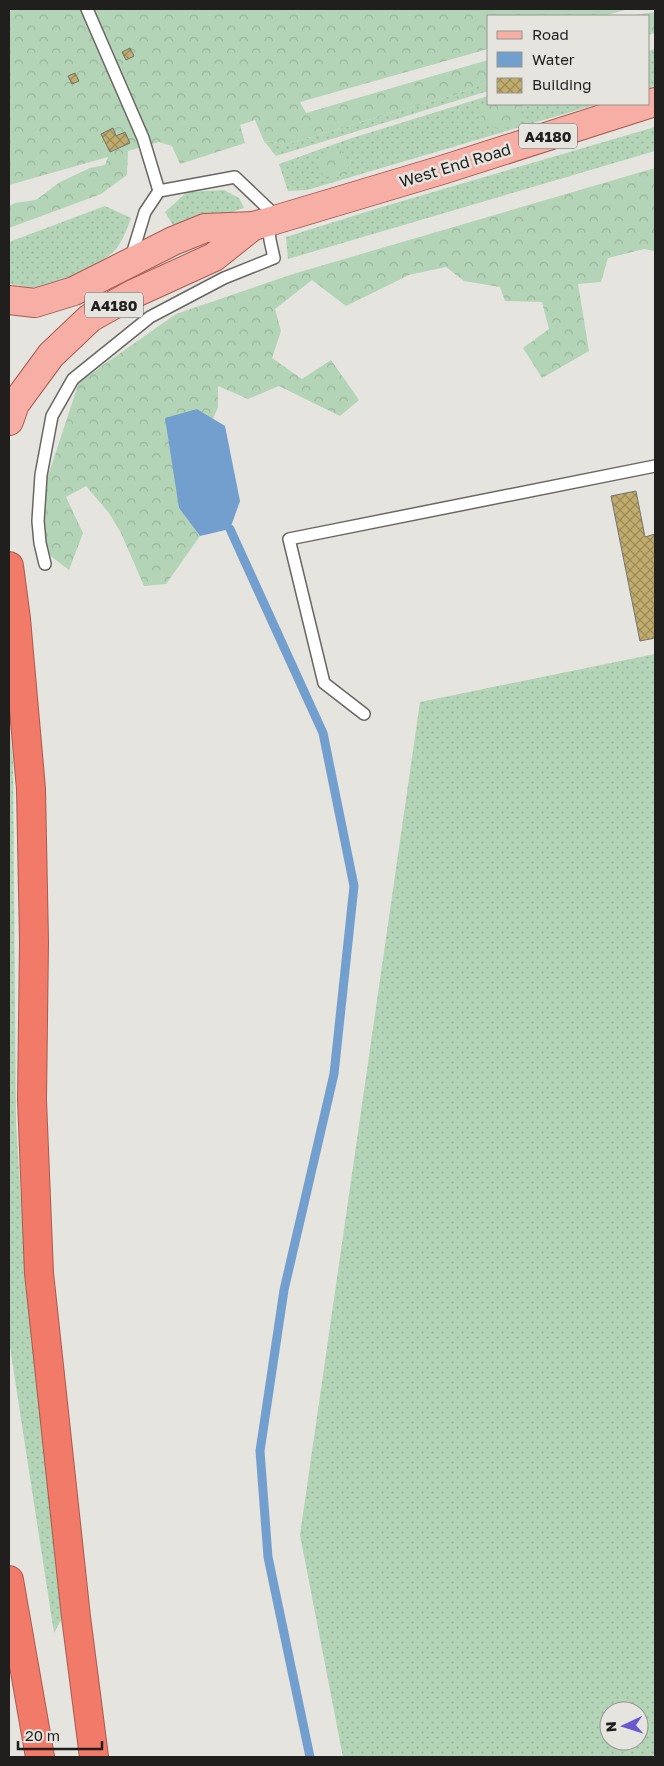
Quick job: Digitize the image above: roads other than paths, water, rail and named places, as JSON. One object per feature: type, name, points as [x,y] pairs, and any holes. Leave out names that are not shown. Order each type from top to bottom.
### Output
[{"type":"highway","points":[[9,566],[16,619],[31,789],[34,942],[32,1100],[39,1273],[76,1617],[94,1757]]},
{"type":"highway","points":[[9,1580],[40,1757]]},
{"type":"main road","name":"West End Road","points":[[9,300],[35,303],[74,291],[130,262],[205,228],[267,222],[451,167],[646,105]]},
{"type":"main road","name":"West End Road","points":[[9,421],[15,404],[51,355],[90,318],[133,294],[214,257],[267,222]]},
{"type":"lane","points":[[87,9],[143,138],[159,191]]},
{"type":"lane","points":[[45,564],[40,543],[38,521],[41,474],[52,416],[73,379],[150,317],[224,278],[274,258],[267,222],[235,176],[159,191],[145,212],[130,262]]},
{"type":"lane","points":[[364,714],[324,683],[289,539],[655,466]]},
{"type":"water","points":[[197,409],[225,426],[240,501],[230,529],[200,536],[179,508],[165,418]]},
{"type":"waterway","points":[[230,529],[323,733],[354,886],[334,1074],[284,1290],[260,1451],[268,1557],[310,1757]]}]
